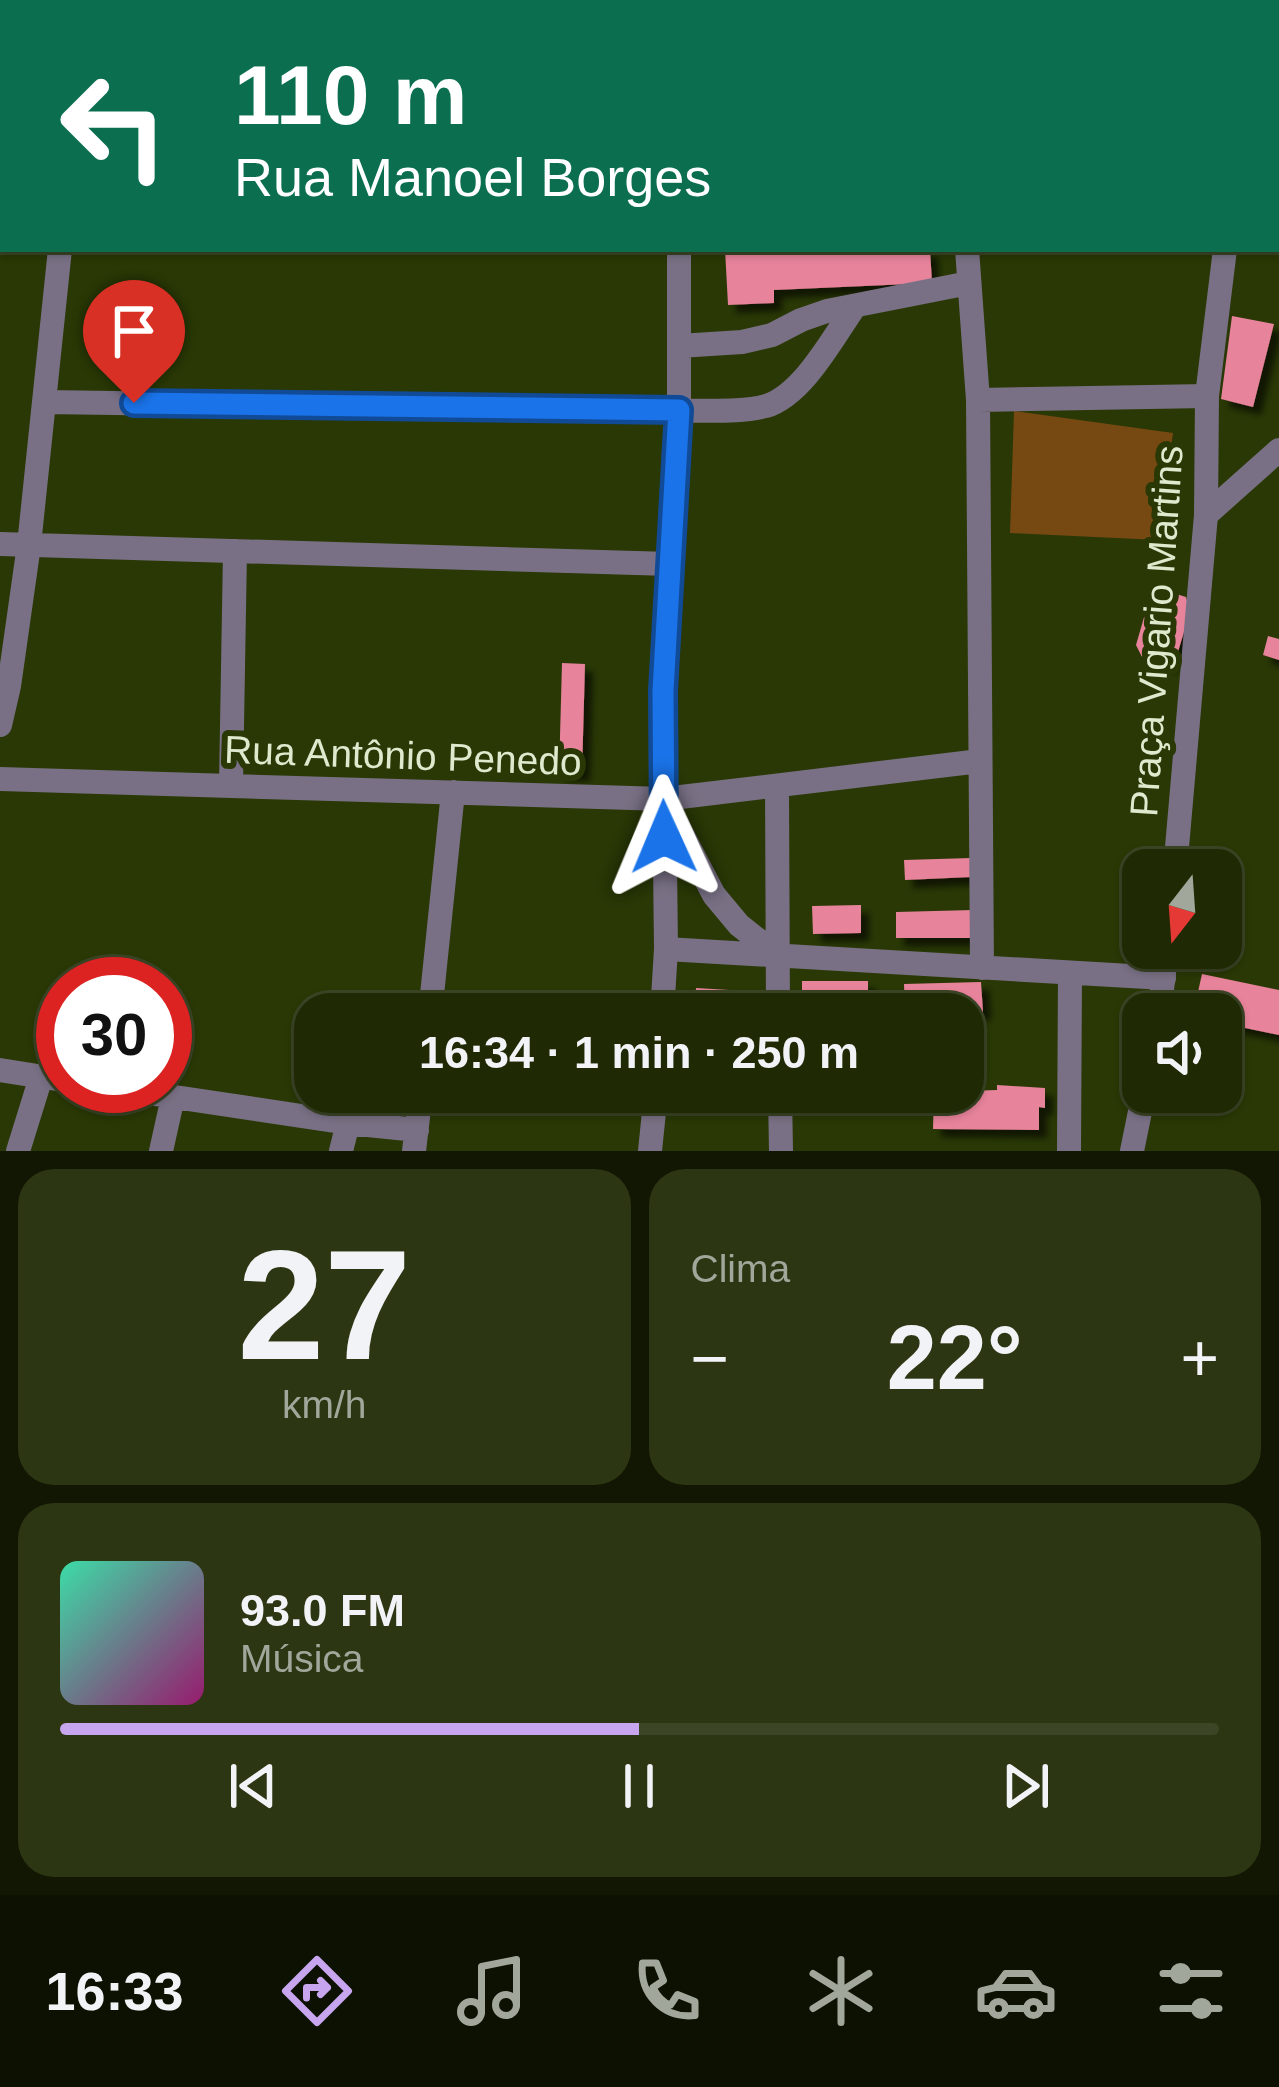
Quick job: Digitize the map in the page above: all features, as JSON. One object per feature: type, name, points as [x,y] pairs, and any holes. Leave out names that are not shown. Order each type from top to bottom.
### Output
[{"type":"street","points":[[0,725],[29,544],[60,252]]},
{"type":"street","points":[[663,993],[663,691],[679,410],[680,252]]},
{"type":"street","points":[[967,252],[978,400],[982,968]]},
{"type":"street","name":"Praça Vigario Martins","points":[[1177,849],[1206,515],[1207,396],[1225,252]]},
{"type":"street","points":[[679,346],[742,342],[814,316],[970,283]]},
{"type":"street","points":[[44,402],[749,409],[770,405],[804,378],[855,306]]},
{"type":"street","points":[[978,400],[1207,396]]},
{"type":"street","points":[[1206,515],[1279,450]]},
{"type":"street","points":[[0,544],[670,564]]},
{"type":"street","points":[[231,785],[235,551]]},
{"type":"street","name":"Rua Antônio Penedo","points":[[0,779],[664,800],[980,761]]},
{"type":"street","points":[[778,787],[778,993]]},
{"type":"street","points":[[432,993],[453,792]]},
{"type":"street","points":[[664,800],[714,896],[739,925],[777,956]]},
{"type":"street","points":[[666,949],[1164,978]]},
{"type":"street","points":[[1162,993],[1165,969]]},
{"type":"street","points":[[1069,1151],[1070,973]]},
{"type":"street","points":[[0,1070],[36,1076]]},
{"type":"street","points":[[192,1100],[348,1123],[416,1141]]},
{"type":"street","points":[[18,1151],[36,1112]]},
{"type":"street","points":[[161,1151],[169,1113]]},
{"type":"street","points":[[650,1151],[654,1113]]},
{"type":"street","points":[[780,1113],[781,1151]]},
{"type":"street","points":[[1132,1151],[1140,1113]]},
{"type":"street","points":[[341,1151],[348,1123]]},
{"type":"shaded area","points":[[1014,411],[1173,433],[1158,540],[1010,533]]},
{"type":"building","points":[[725,252],[930,252],[932,283],[774,290],[774,303],[728,305]]},
{"type":"building","points":[[1232,316],[1274,324],[1253,407],[1221,399]]},
{"type":"building","points":[[1160,589],[1186,597],[1190,612],[1177,655],[1164,665],[1143,659],[1136,645],[1149,600]]},
{"type":"building","points":[[1268,636],[1279,639],[1279,660],[1263,655]]},
{"type":"building","points":[[562,663],[585,664],[582,773],[559,773]]},
{"type":"building","points":[[971,858],[971,877],[905,880],[904,860]]},
{"type":"building","points":[[861,905],[861,933],[813,934],[812,906]]},
{"type":"building","points":[[973,910],[972,938],[896,938],[896,912]]},
{"type":"building","points":[[1202,974],[1279,990],[1279,1035],[1242,1027],[1242,993],[1198,993]]},
{"type":"building","points":[[802,981],[868,981],[868,993],[802,993]]},
{"type":"building","points":[[981,982],[982,993],[904,993],[904,984]]},
{"type":"building","points":[[696,988],[763,992],[763,993],[696,993]]},
{"type":"building","points":[[997,1085],[1045,1088],[1039,1130],[933,1129],[933,1113],[984,1113],[984,1090],[997,1090]]},
{"type":"route","points":[[134,403],[679,410],[663,691],[664,837]]}]
